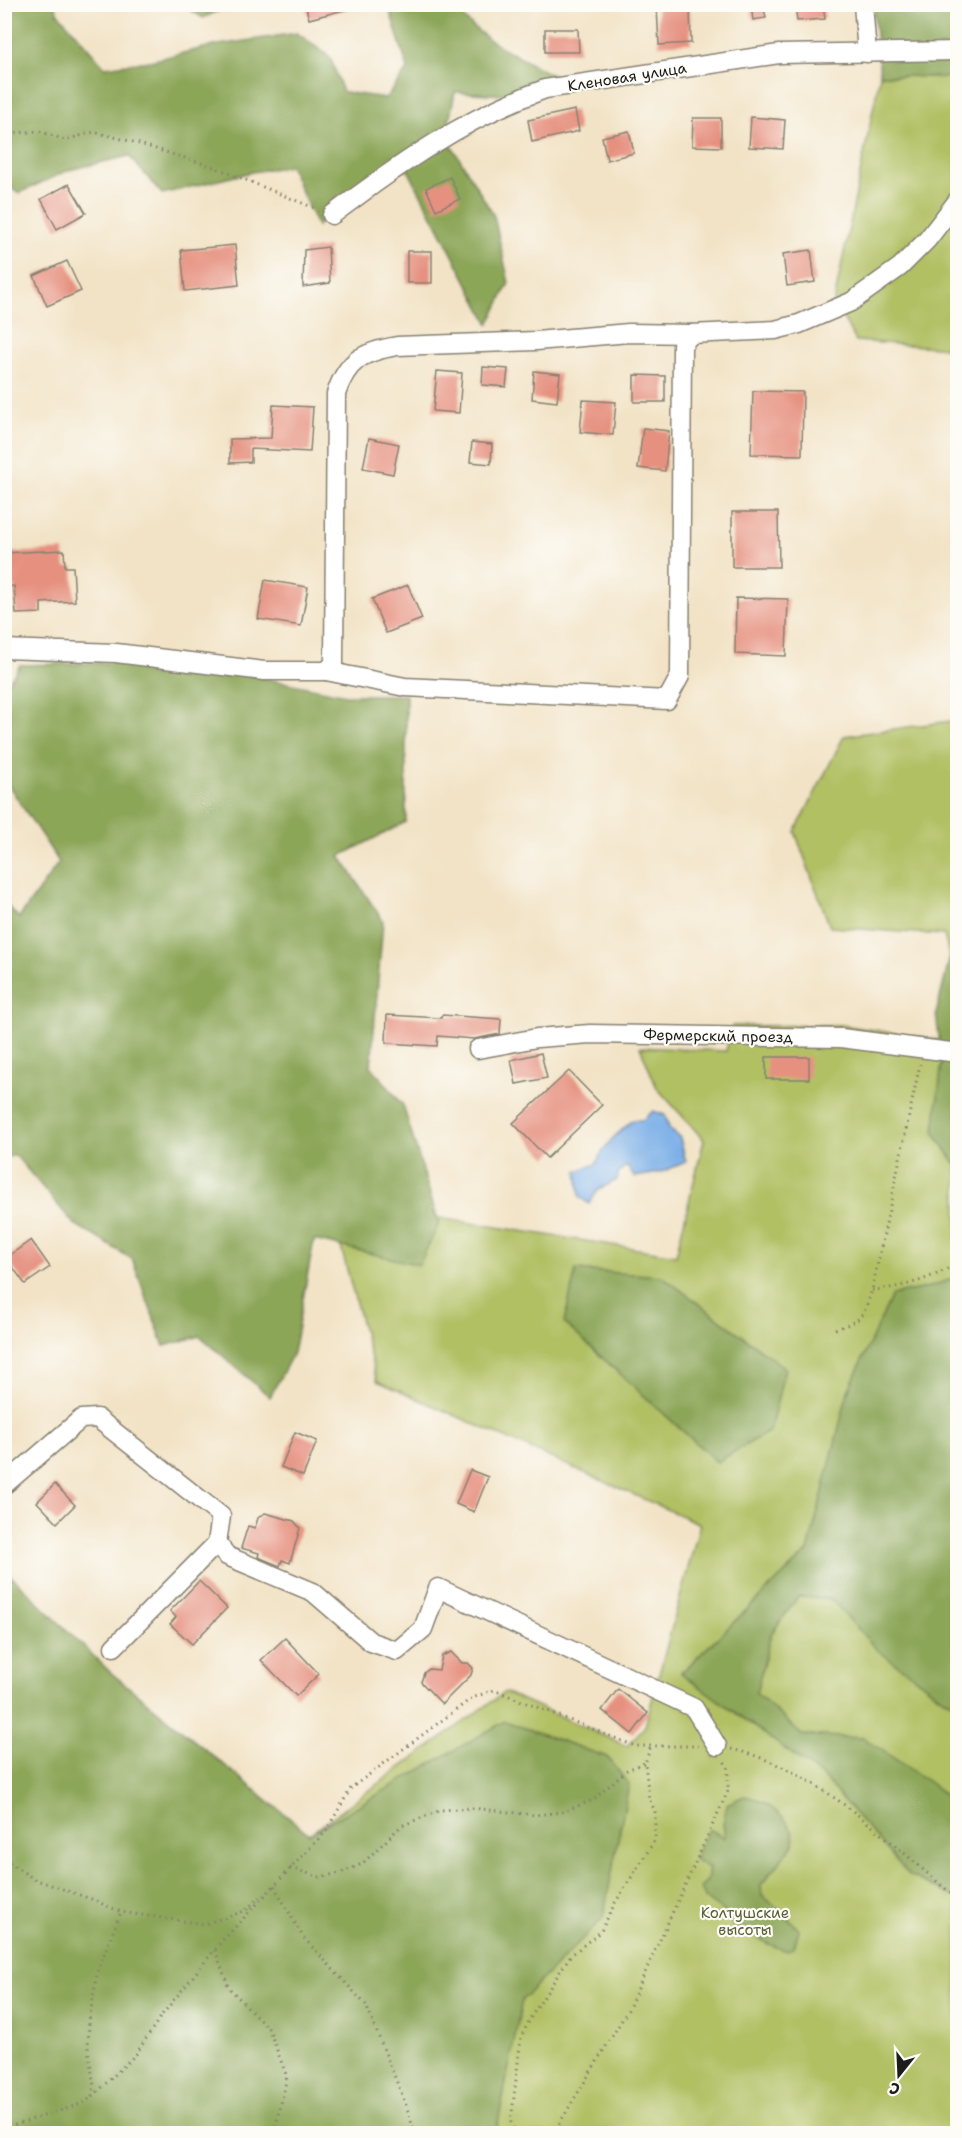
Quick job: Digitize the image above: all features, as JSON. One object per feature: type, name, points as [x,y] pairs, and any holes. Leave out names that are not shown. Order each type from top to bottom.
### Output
[{"type":"street","points":[[863,4],[867,52]]},
{"type":"street","name":"Кленовая улица","points":[[332,215],[393,169],[458,129],[520,98],[545,89],[779,54],[957,51]]},
{"type":"street","points":[[326,671],[334,664],[336,394],[342,376],[353,361],[378,349],[397,346],[536,341],[629,333],[691,334],[775,330],[799,324],[851,302],[900,267],[927,240],[957,200]]},
{"type":"street","points":[[4,649],[116,653],[264,671],[326,671],[405,687],[667,700],[680,676],[682,345],[691,334]]},
{"type":"street","name":"Фермерский проезд","points":[[478,1049],[537,1038],[590,1034],[841,1038],[957,1053]]},
{"type":"street","points":[[4,1485],[81,1419],[97,1418],[221,1516],[217,1543],[114,1647]]},
{"type":"street","points":[[217,1543],[227,1556],[313,1592],[370,1642],[397,1651],[423,1629],[438,1588],[694,1708],[717,1746]]},
{"type":"path","points":[[4,134],[39,131],[65,140],[94,132],[214,167],[332,215]]},
{"type":"path","points":[[835,1329],[856,1322],[863,1314],[872,1290],[922,1048]]},
{"type":"path","points":[[872,1290],[888,1289],[918,1281],[939,1274],[957,1263]]},
{"type":"path","points":[[4,2131],[12,2126],[81,2104],[91,2098],[136,2054],[162,2016],[214,1950],[326,1831],[351,1788],[472,1698],[494,1690],[635,1746],[717,1746],[745,1752],[780,1764],[842,1803],[954,1896],[957,1902]]},
{"type":"path","points":[[516,2133],[511,2122],[521,2037],[570,1956],[601,1931],[615,1903],[655,1840],[655,1811],[649,1799],[645,1763],[651,1746]]},
{"type":"path","points":[[553,2133],[628,2010],[728,1791],[728,1768],[717,1746]]},
{"type":"path","points":[[290,1868],[320,1877],[340,1874],[362,1864],[401,1826],[441,1810],[472,1808],[535,1815],[562,1812],[593,1800],[627,1770],[645,1763]]},
{"type":"path","points":[[4,1859],[34,1879],[121,1912],[206,1924],[245,1911],[282,1878]]},
{"type":"path","points":[[274,1886],[303,1937],[366,2005],[415,2133]]},
{"type":"path","points":[[91,2098],[94,2086],[88,2049],[89,2021],[98,1969],[121,1912]]},
{"type":"path","points":[[214,1950],[229,1988],[269,2029],[287,2077],[274,2133]]},
{"type":"green space","points":[[4,5],[56,5],[57,12],[105,67],[150,61],[212,46],[297,33],[330,57],[343,92],[386,98],[408,69],[388,5],[453,5],[474,28],[514,54],[556,77],[521,96],[455,92],[446,136],[494,216],[509,283],[489,324],[408,170],[370,173],[317,226],[290,166],[252,172],[162,194],[129,156],[69,170],[19,193],[5,185]]},
{"type":"green space","points":[[182,5],[231,5],[203,18]]},
{"type":"green space","points":[[873,5],[957,5],[957,78],[880,75]]},
{"type":"green space","points":[[880,75],[957,78],[957,366],[949,348],[856,341],[834,302]]},
{"type":"green space","points":[[180,661],[346,695],[406,695],[406,822],[340,856],[383,921],[371,1066],[403,1105],[439,1224],[419,1265],[314,1240],[293,1353],[270,1397],[200,1336],[164,1346],[132,1259],[73,1223],[15,1155],[5,1158],[4,902],[19,918],[59,862],[5,780],[5,687],[20,665]]},
{"type":"green space","points":[[957,720],[957,957],[950,957],[944,935],[830,927],[795,832],[844,736]]},
{"type":"green space","points":[[950,957],[957,958],[957,1166],[934,1132],[942,1061],[936,1014]]},
{"type":"green space","name":"Колтушские высоты","points":[[841,1025],[957,1043],[957,2133],[5,2133],[4,1572],[110,1672],[309,1834],[505,1692],[627,1746],[645,1726],[700,1524],[377,1381],[335,1225],[342,1203],[676,1255],[704,1140],[657,1088],[640,1047],[726,1051],[732,1026]],"holes":[[[757,1600],[688,1677],[682,1672]]]},
{"type":"green space","points":[[576,1270],[662,1276],[785,1368],[770,1431],[717,1462],[564,1323]]},
{"type":"green space","points":[[957,1277],[957,1704],[944,1699],[876,1649],[831,1599],[798,1597],[771,1634],[756,1693],[802,1735],[864,1738],[930,1783],[957,1805],[957,1898],[910,1876],[822,1776],[681,1673],[808,1551],[848,1391],[892,1295],[930,1287]]},
{"type":"green space","points":[[5,1570],[110,1672],[309,1834],[505,1721],[607,1757],[629,1784],[603,1918],[522,2000],[496,2133],[5,2133]]},
{"type":"green space","points":[[744,1796],[764,1803],[777,1812],[793,1834],[794,1844],[761,1885],[762,1896],[781,1910],[799,1930],[794,1947],[787,1951],[766,1943],[750,1931],[734,1926],[726,1913],[704,1898],[700,1887],[707,1881],[709,1868],[694,1859],[709,1829],[725,1838],[723,1824],[727,1804]]},
{"type":"water","points":[[653,1111],[665,1115],[669,1128],[680,1138],[686,1162],[659,1173],[635,1177],[626,1166],[619,1172],[617,1180],[598,1190],[589,1204],[580,1197],[577,1171],[596,1164],[603,1150],[616,1135],[633,1120],[643,1120]]},
{"type":"building","points":[[305,4],[348,4],[348,9],[309,19]]},
{"type":"building","points":[[763,4],[766,18],[753,20],[751,6]]},
{"type":"building","points":[[795,4],[823,4],[825,19],[797,21]]},
{"type":"building","points":[[690,7],[691,43],[659,45],[657,8]]},
{"type":"building","points":[[545,29],[578,29],[579,52],[545,52]]},
{"type":"building","points":[[575,110],[579,131],[532,142],[528,120]]},
{"type":"building","points":[[751,117],[785,120],[783,149],[749,147]]},
{"type":"building","points":[[693,118],[721,118],[721,147],[692,146]]},
{"type":"building","points":[[629,131],[634,153],[607,160],[602,137]]},
{"type":"building","points":[[450,177],[460,199],[436,210],[426,188]]},
{"type":"building","points":[[69,184],[86,213],[57,229],[41,199]]},
{"type":"building","points":[[235,245],[239,285],[185,291],[181,250]]},
{"type":"building","points":[[328,247],[330,283],[303,287],[304,250]]},
{"type":"building","points":[[811,250],[815,282],[787,286],[783,254]]},
{"type":"building","points":[[407,251],[432,251],[432,283],[407,283]]},
{"type":"building","points":[[67,261],[81,291],[47,306],[34,276]]},
{"type":"building","points":[[483,367],[508,369],[506,387],[482,385]]},
{"type":"building","points":[[437,371],[462,373],[459,413],[433,411]]},
{"type":"building","points":[[534,371],[560,374],[557,402],[532,399]]},
{"type":"building","points":[[634,375],[665,376],[665,402],[634,402]]},
{"type":"building","points":[[753,391],[803,392],[802,455],[751,454]]},
{"type":"building","points":[[583,400],[616,402],[613,435],[580,432]]},
{"type":"building","points":[[273,405],[313,407],[310,452],[251,449],[251,462],[230,463],[230,439],[271,438]]},
{"type":"building","points":[[643,428],[669,431],[665,471],[638,468]]},
{"type":"building","points":[[369,438],[399,444],[393,474],[363,468]]},
{"type":"building","points":[[472,442],[492,444],[491,464],[470,462]]},
{"type":"building","points":[[732,512],[778,512],[779,567],[732,567]]},
{"type":"building","points":[[64,550],[65,567],[73,567],[75,601],[41,603],[41,613],[16,614],[14,586],[6,587],[4,553]]},
{"type":"building","points":[[265,580],[308,587],[301,626],[258,619]]},
{"type":"building","points":[[408,585],[422,619],[386,633],[372,599]]},
{"type":"building","points":[[736,598],[788,599],[786,656],[735,654]]},
{"type":"building","points":[[387,1015],[441,1018],[442,1015],[501,1019],[500,1034],[474,1039],[438,1036],[437,1046],[386,1043]]},
{"type":"building","points":[[541,1053],[547,1078],[516,1084],[511,1060]]},
{"type":"building","points":[[766,1057],[809,1057],[809,1079],[766,1079]]},
{"type":"building","points":[[569,1071],[602,1105],[547,1158],[513,1123]]},
{"type":"building","points":[[31,1240],[50,1267],[25,1284],[6,1258]]},
{"type":"building","points":[[295,1432],[317,1441],[303,1476],[281,1467]]},
{"type":"building","points":[[470,1470],[488,1477],[474,1512],[456,1504]]},
{"type":"building","points":[[55,1484],[75,1505],[57,1523],[37,1502]]},
{"type":"building","points":[[265,1513],[294,1521],[300,1528],[290,1563],[282,1560],[280,1566],[258,1557],[259,1553],[241,1548],[248,1526],[255,1528],[258,1518]]},
{"type":"building","points":[[199,1581],[227,1608],[192,1644],[170,1624],[176,1617],[170,1611]]},
{"type":"building","points":[[285,1638],[319,1674],[296,1696],[261,1660]]},
{"type":"building","points":[[451,1652],[462,1663],[468,1663],[473,1668],[471,1675],[442,1704],[421,1682],[424,1673],[429,1669],[439,1670],[442,1656]]},
{"type":"building","points":[[618,1689],[648,1713],[632,1734],[602,1710]]}]
